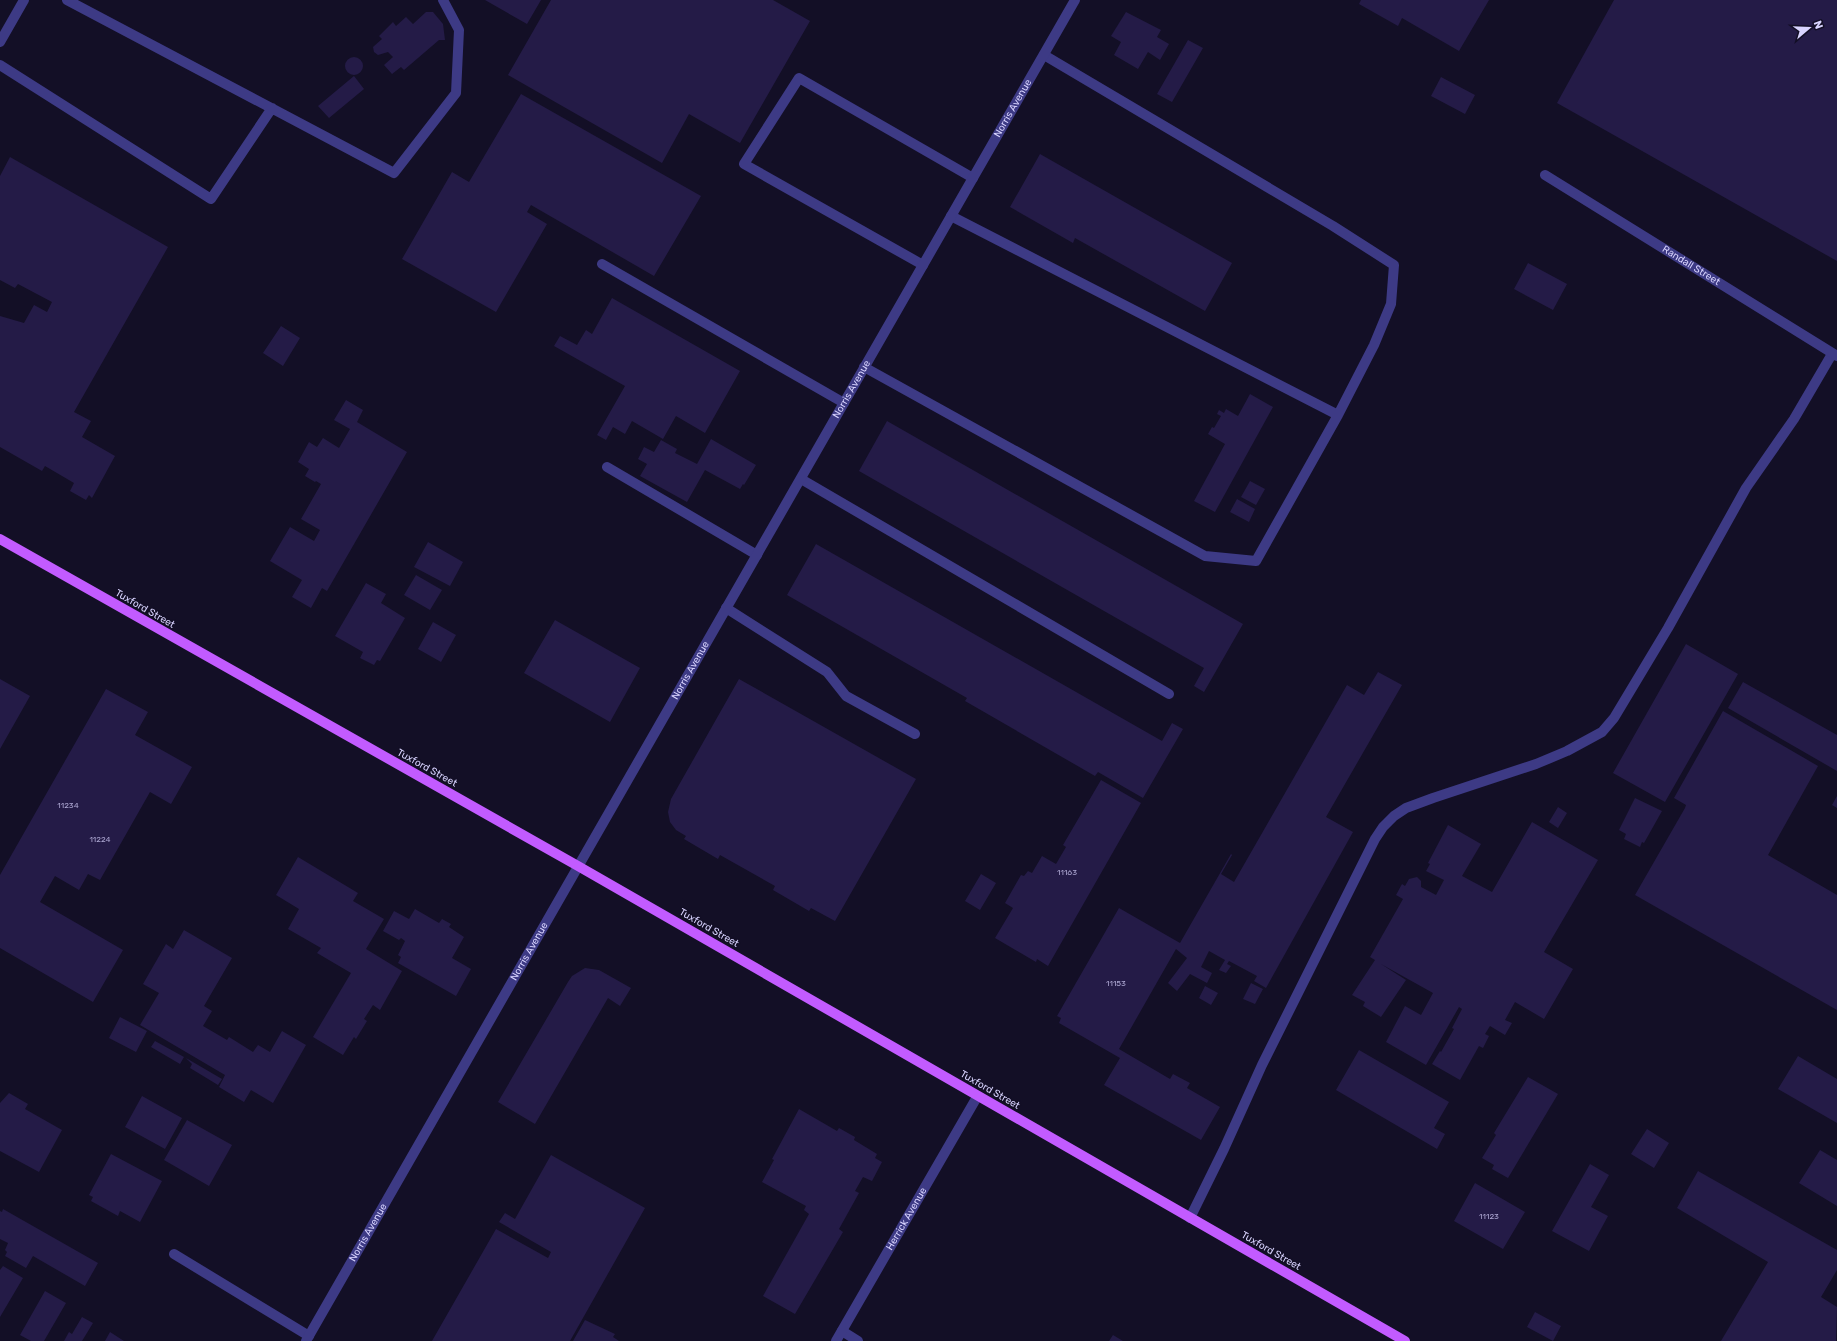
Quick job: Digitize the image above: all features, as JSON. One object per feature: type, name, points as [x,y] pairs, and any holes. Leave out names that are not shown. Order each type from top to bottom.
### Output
[{"type":"main road","name":"Tuxford Street","points":[[0,539],[578,866],[977,1097],[1405,1341]]},
{"type":"street","points":[[0,42],[24,0]]},
{"type":"street","points":[[67,0],[394,173],[456,93],[459,30],[443,0]]},
{"type":"street","name":"Norris Avenue","points":[[308,1338],[1075,0]]},
{"type":"street","points":[[864,367],[1205,556],[1256,561],[1338,415],[1374,345],[1391,304],[1394,265],[1333,226],[1044,55]]},
{"type":"street","points":[[0,65],[211,199],[272,108]]},
{"type":"street","points":[[923,265],[744,164],[799,78],[973,178]]},
{"type":"street","name":"Randall Street","points":[[1545,175],[1835,355]]},
{"type":"street","points":[[951,216],[1338,415]]},
{"type":"street","points":[[602,264],[844,403]]},
{"type":"street","points":[[1190,1218],[1224,1149],[1262,1065],[1375,839],[1383,826],[1406,808],[1536,764],[1567,751],[1602,732],[1614,718],[1668,628],[1746,488],[1794,419],[1835,355]]},
{"type":"street","points":[[607,467],[757,555]]},
{"type":"street","points":[[801,479],[1169,694]]},
{"type":"street","points":[[726,608],[827,672],[846,696],[915,734]]},
{"type":"street","name":"Herrick Avenue","points":[[836,1341],[977,1097]]},
{"type":"street","points":[[174,1254],[308,1338]]},
{"type":"street","points":[[842,1331],[858,1341]]},
{"type":"building","points":[[485,0],[541,0],[527,24]]},
{"type":"building","points":[[551,0],[773,0],[810,21],[740,143],[689,114],[662,163],[508,75]]},
{"type":"building","points":[[1361,0],[1489,0],[1459,51],[1402,18],[1398,26],[1359,4]]},
{"type":"building","points":[[1614,0],[1837,0],[1837,261],[1557,103]]},
{"type":"building","points":[[426,12],[433,12],[443,24],[445,40],[439,40],[404,70],[401,67],[392,74],[384,65],[393,57],[388,52],[378,55],[374,52],[373,47],[382,39],[379,36],[393,22],[396,26],[406,17],[413,24]]},
{"type":"building","points":[[1126,12],[1161,30],[1157,37],[1169,44],[1160,60],[1148,52],[1138,69],[1114,55],[1121,42],[1111,36]]},
{"type":"building","points":[[1188,40],[1203,48],[1172,102],[1157,94]]},
{"type":"building","points":[[354,57],[360,60],[363,66],[360,72],[354,75],[348,72],[345,66],[348,60]]},
{"type":"building","points":[[354,76],[364,89],[329,118],[318,106]]},
{"type":"building","points":[[1441,77],[1475,95],[1465,114],[1431,96]]},
{"type":"building","points":[[521,94],[701,196],[654,276],[531,205],[527,212],[547,224],[496,312],[402,259],[452,172],[469,182]]},
{"type":"building","points":[[1040,154],[1232,263],[1205,311],[1075,238],[1073,243],[1010,207]]},
{"type":"building","points":[[10,157],[168,247],[74,412],[91,421],[82,437],[115,456],[92,498],[89,495],[86,500],[70,491],[74,483],[45,466],[42,471],[0,447],[0,316],[24,323],[34,305],[47,312],[52,302],[18,284],[15,288],[0,280],[0,176]]},
{"type":"building","points":[[1528,263],[1567,284],[1553,310],[1514,289]]},
{"type":"building","points":[[612,298],[740,371],[705,433],[676,416],[663,439],[632,421],[625,434],[613,427],[606,440],[597,435],[625,386],[554,346],[560,336],[577,345],[586,330],[592,334]]},
{"type":"building","points":[[281,326],[300,338],[283,366],[263,353]]},
{"type":"building","points":[[1250,394],[1273,407],[1215,512],[1194,501],[1225,444],[1208,434],[1212,427],[1214,428],[1221,416],[1217,414],[1219,410],[1224,413],[1226,409],[1238,416]]},
{"type":"building","points":[[346,400],[363,410],[357,422],[407,452],[327,591],[322,588],[311,608],[292,597],[302,580],[270,561],[290,527],[314,541],[320,530],[301,519],[321,484],[305,476],[309,469],[298,462],[309,442],[317,447],[323,438],[339,448],[350,429],[334,420]]},
{"type":"building","points":[[887,421],[1243,624],[1204,692],[1194,686],[1204,668],[859,471]]},
{"type":"building","points":[[711,439],[756,465],[740,489],[705,470],[687,502],[640,476],[647,464],[638,459],[644,447],[654,452],[661,440],[677,449],[675,453],[697,464]]},
{"type":"building","points":[[1250,481],[1265,489],[1256,505],[1241,497]]},
{"type":"building","points":[[1237,499],[1255,509],[1249,522],[1230,512]]},
{"type":"building","points":[[428,542],[463,562],[450,586],[414,567]]},
{"type":"building","points":[[816,544],[1162,741],[1172,723],[1183,729],[1143,798],[1098,772],[1095,776],[965,701],[967,698],[787,595]]},
{"type":"building","points":[[416,575],[442,590],[430,610],[404,595]]},
{"type":"building","points":[[366,583],[386,594],[381,603],[405,618],[380,661],[377,660],[374,665],[360,658],[363,652],[335,636]]},
{"type":"building","points":[[555,620],[640,668],[610,722],[524,673]]},
{"type":"building","points":[[433,622],[456,635],[441,662],[418,649]]},
{"type":"building","points":[[1686,644],[1738,674],[1665,802],[1613,773]]},
{"type":"building","points":[[1378,672],[1402,685],[1326,817],[1353,832],[1266,988],[1254,981],[1257,976],[1229,961],[1227,964],[1231,966],[1226,973],[1219,970],[1225,960],[1209,951],[1201,967],[1212,973],[1207,983],[1190,974],[1177,991],[1168,983],[1187,958],[1176,949],[1119,1049],[1170,1079],[1173,1074],[1190,1083],[1187,1088],[1220,1107],[1201,1140],[1104,1085],[1120,1058],[1059,1023],[1061,1018],[1057,1016],[1119,908],[1180,943],[1231,854],[1232,855],[1221,874],[1234,882],[1347,685],[1364,695]]},
{"type":"building","points":[[0,679],[30,696],[0,749]]},
{"type":"building","points":[[739,679],[916,779],[835,921],[811,908],[809,911],[773,890],[775,886],[720,855],[718,859],[684,839],[686,836],[676,830],[670,822],[668,812],[671,799]]},
{"type":"building","points":[[1743,682],[1837,735],[1837,771],[1728,708]]},
{"type":"building","points":[[106,689],[148,712],[135,735],[192,767],[171,804],[150,792],[100,880],[88,874],[79,890],[55,876],[40,902],[123,950],[93,1002],[0,948],[0,875]]},
{"type":"building","points":[[1723,711],[1818,766],[1768,855],[1837,895],[1837,1010],[1635,895],[1685,808],[1686,805],[1674,798]]},
{"type":"building","points":[[1101,780],[1141,803],[1048,966],[1037,959],[1036,962],[995,938],[1013,908],[1005,903],[1021,875],[1024,876],[1028,871],[1032,873],[1042,856],[1056,864],[1066,847],[1063,845]]},
{"type":"building","points":[[1837,796],[1837,808],[1832,805]]},
{"type":"building","points":[[1635,798],[1662,811],[1644,843],[1642,842],[1640,847],[1624,839],[1626,834],[1619,830]]},
{"type":"building","points":[[1558,807],[1567,813],[1558,828],[1549,822]]},
{"type":"building","points":[[1532,822],[1598,860],[1544,952],[1573,969],[1544,1019],[1515,1002],[1505,1020],[1512,1023],[1505,1035],[1490,1026],[1485,1034],[1489,1036],[1483,1048],[1479,1046],[1460,1080],[1432,1064],[1440,1051],[1441,1052],[1454,1029],[1452,1028],[1462,1009],[1459,1007],[1426,1065],[1386,1042],[1405,1006],[1421,1015],[1433,993],[1381,964],[1406,980],[1381,1017],[1363,1006],[1365,1002],[1352,995],[1375,960],[1370,957],[1403,899],[1396,895],[1402,884],[1405,886],[1409,879],[1417,877],[1421,881],[1421,887],[1436,895],[1444,880],[1426,871],[1430,864],[1428,863],[1448,825],[1481,844],[1462,876],[1492,892]]},
{"type":"building","points":[[298,857],[358,893],[353,901],[384,919],[366,949],[402,971],[380,1010],[373,1005],[364,1019],[367,1021],[356,1039],[354,1037],[343,1055],[313,1037],[351,973],[317,953],[321,948],[288,929],[299,909],[276,895]]},
{"type":"building","points":[[981,874],[996,883],[980,910],[965,901]]},
{"type":"building","points":[[415,909],[439,923],[442,919],[451,924],[449,927],[464,937],[452,958],[471,969],[456,996],[398,963],[401,957],[398,955],[405,941],[401,938],[399,940],[383,931],[394,911],[409,919]]},
{"type":"building","points":[[184,930],[232,958],[204,1006],[212,1011],[203,1026],[227,1040],[229,1037],[253,1052],[258,1045],[270,1052],[282,1031],[306,1045],[273,1103],[251,1090],[244,1102],[219,1087],[225,1075],[140,1025],[159,993],[143,984],[166,944],[173,949]]},
{"type":"building","points":[[585,968],[599,970],[631,988],[620,1006],[608,998],[535,1124],[498,1102],[568,982],[572,976]]},
{"type":"building","points":[[1251,983],[1263,989],[1255,1004],[1243,999]]},
{"type":"building","points":[[1205,986],[1218,993],[1211,1005],[1199,998]]},
{"type":"building","points":[[120,1017],[147,1031],[136,1052],[109,1038]]},
{"type":"building","points":[[155,1041],[184,1057],[180,1064],[151,1047]]},
{"type":"building","points":[[1359,1050],[1449,1102],[1434,1128],[1445,1134],[1437,1149],[1336,1090]]},
{"type":"building","points":[[1798,1056],[1837,1079],[1837,1123],[1778,1089]]},
{"type":"building","points":[[186,1058],[222,1079],[218,1085],[190,1068],[192,1064]]},
{"type":"building","points":[[1528,1077],[1558,1094],[1508,1178],[1492,1169],[1494,1165],[1482,1158],[1496,1135],[1494,1133]]},
{"type":"building","points":[[9,1093],[28,1104],[25,1109],[62,1130],[39,1172],[0,1151],[0,1103]]},
{"type":"building","points":[[142,1096],[182,1118],[165,1149],[125,1127]]},
{"type":"building","points":[[799,1109],[837,1131],[839,1128],[855,1137],[854,1140],[877,1154],[875,1158],[882,1162],[872,1181],[863,1177],[855,1191],[859,1193],[839,1229],[843,1232],[795,1314],[763,1296],[809,1214],[804,1210],[806,1206],[762,1182],[774,1160],[772,1159]]},
{"type":"building","points":[[187,1120],[232,1145],[209,1186],[164,1160]]},
{"type":"building","points":[[1647,1129],[1669,1143],[1654,1168],[1631,1154]]},
{"type":"building","points":[[1820,1150],[1837,1160],[1837,1206],[1799,1183]]},
{"type":"building","points":[[111,1154],[162,1181],[140,1222],[120,1211],[118,1216],[91,1201],[93,1197],[89,1195]]},
{"type":"building","points":[[551,1155],[645,1208],[570,1341],[432,1341],[496,1229],[548,1258],[551,1252],[499,1222],[505,1213],[515,1219]]},
{"type":"building","points":[[1590,1164],[1609,1175],[1591,1207],[1608,1216],[1589,1251],[1552,1231]]},
{"type":"building","points":[[1698,1171],[1837,1250],[1837,1270],[1821,1297],[1837,1307],[1836,1341],[1721,1341],[1768,1262],[1677,1208]]},
{"type":"building","points":[[1475,1183],[1525,1212],[1503,1249],[1454,1221]]},
{"type":"building","points":[[3,1209],[98,1263],[85,1286],[33,1256],[26,1268],[5,1256],[7,1252],[5,1250],[8,1243],[0,1239],[0,1211],[2,1212]]},
{"type":"building","points":[[3,1266],[23,1278],[0,1317],[0,1270]]},
{"type":"building","points":[[45,1291],[66,1303],[44,1341],[31,1341],[20,1335]]},
{"type":"building","points":[[1535,1312],[1561,1326],[1553,1341],[1527,1327]]},
{"type":"building","points":[[82,1317],[93,1323],[82,1341],[64,1341],[69,1332],[72,1334]]},
{"type":"building","points":[[585,1320],[615,1334],[613,1337],[619,1341],[573,1341]]},
{"type":"building","points":[[110,1332],[124,1341],[105,1341]]},
{"type":"building","points":[[1113,1335],[1123,1341],[1109,1341]]}]
